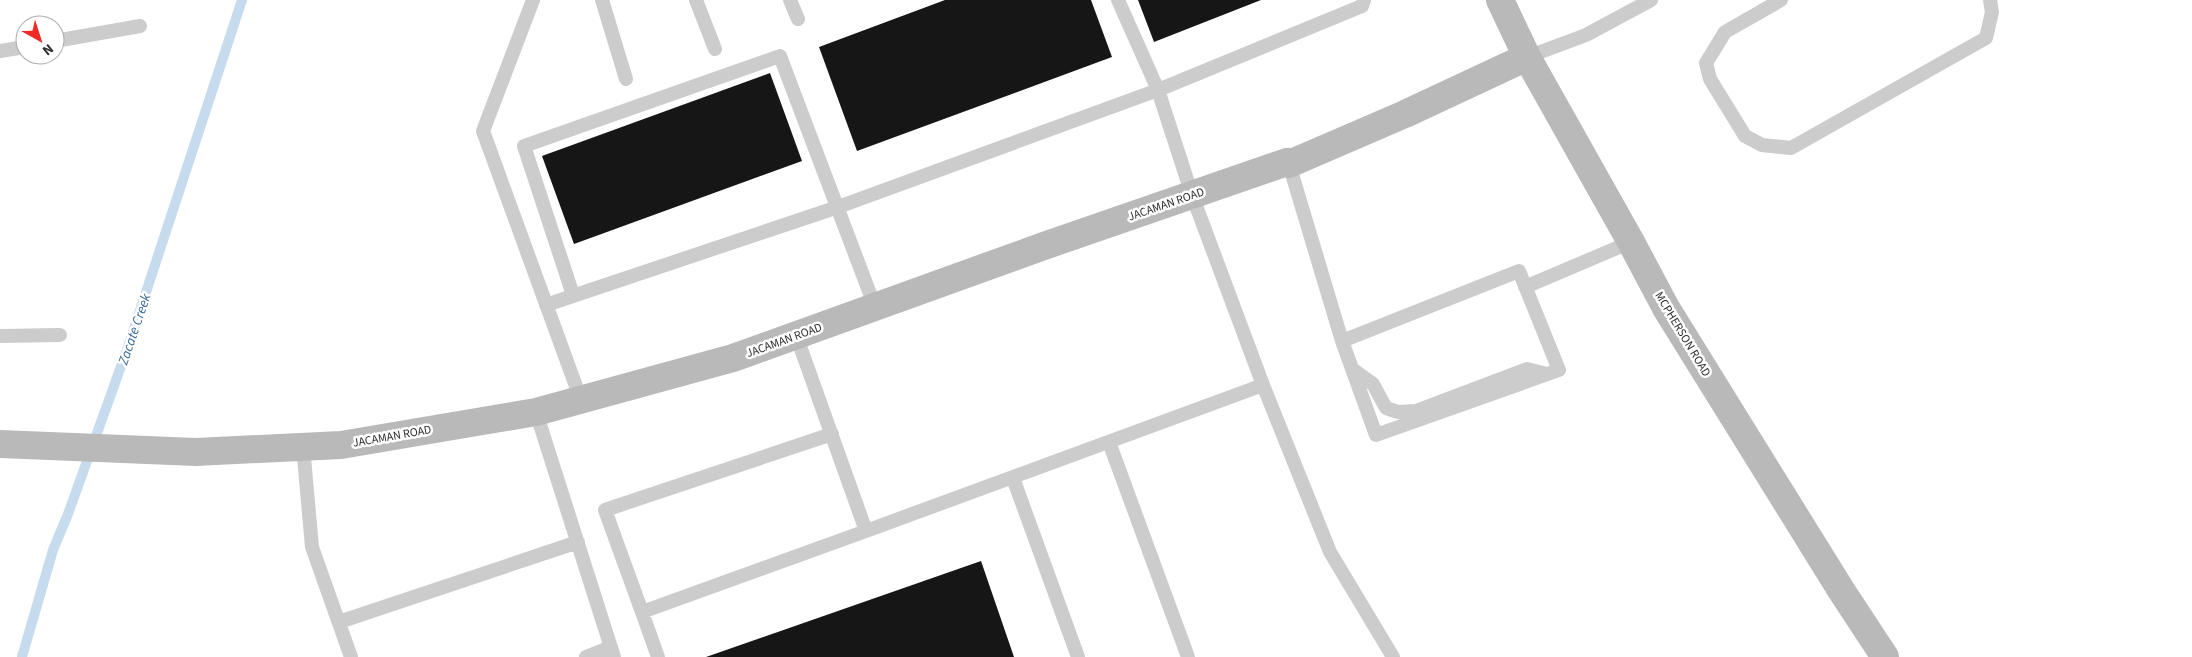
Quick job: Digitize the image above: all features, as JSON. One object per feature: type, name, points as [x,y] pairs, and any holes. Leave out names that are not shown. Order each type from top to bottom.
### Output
[{"type":"main road","name":"MCPHERSON ROAD","points":[[1500,0],[1527,57],[1632,242],[1666,308],[1836,582],[1885,657]]},
{"type":"main road","name":"JACAMAN ROAD","points":[[0,444],[196,452],[341,444],[536,412],[733,358],[1192,195],[1287,162],[1289,164],[1405,114],[1527,57]]},
{"type":"lane","points":[[533,0],[483,131],[581,400]]},
{"type":"lane","points":[[602,0],[626,79]]},
{"type":"lane","points":[[696,0],[715,49]]},
{"type":"lane","points":[[790,0],[798,19]]},
{"type":"lane","points":[[1118,0],[1158,90],[1192,195],[1263,385],[1330,552],[1393,657]]},
{"type":"lane","points":[[546,305],[838,206],[1158,90],[1362,6],[1364,0]]},
{"type":"lane","points":[[1527,57],[1586,35],[1651,0]]},
{"type":"lane","points":[[1781,0],[1725,32],[1706,63],[1710,79],[1745,136],[1762,146],[1790,148],[1986,38],[1992,12],[1990,0]]},
{"type":"lane","points":[[65,39],[140,26]]},
{"type":"lane","points":[[0,51],[15,49]]},
{"type":"lane","points":[[573,295],[524,146],[780,56],[875,307]]},
{"type":"lane","points":[[1289,164],[1342,341],[1376,435],[1559,370],[1519,271],[1342,341]]},
{"type":"lane","points":[[1525,287],[1632,242]]},
{"type":"lane","points":[[0,336],[60,335]]},
{"type":"lane","points":[[796,335],[866,531]]},
{"type":"lane","points":[[1352,369],[1373,384],[1386,408],[1398,412],[1416,411],[1527,369],[1547,374]]},
{"type":"lane","points":[[642,612],[1013,478],[1263,385]]},
{"type":"lane","points":[[536,412],[613,652],[586,657]]},
{"type":"lane","points":[[658,657],[606,510],[832,434]]},
{"type":"lane","points":[[1109,442],[1188,657]]},
{"type":"lane","points":[[303,446],[312,547],[351,657]]},
{"type":"lane","points":[[1013,478],[1078,657]]},
{"type":"lane","points":[[339,622],[578,542]]},
{"type":"building","points":[[945,0],[1091,0],[1112,57],[857,151],[819,47]]},
{"type":"building","points":[[1138,0],[1261,0],[1154,42]]},
{"type":"building","points":[[770,73],[802,161],[574,244],[542,156]]},
{"type":"building","points":[[981,561],[1014,657],[706,657]]},
{"type":"waterway","name":"Zacate Creek","points":[[22,657],[53,550],[68,514],[129,344],[242,0]]}]
